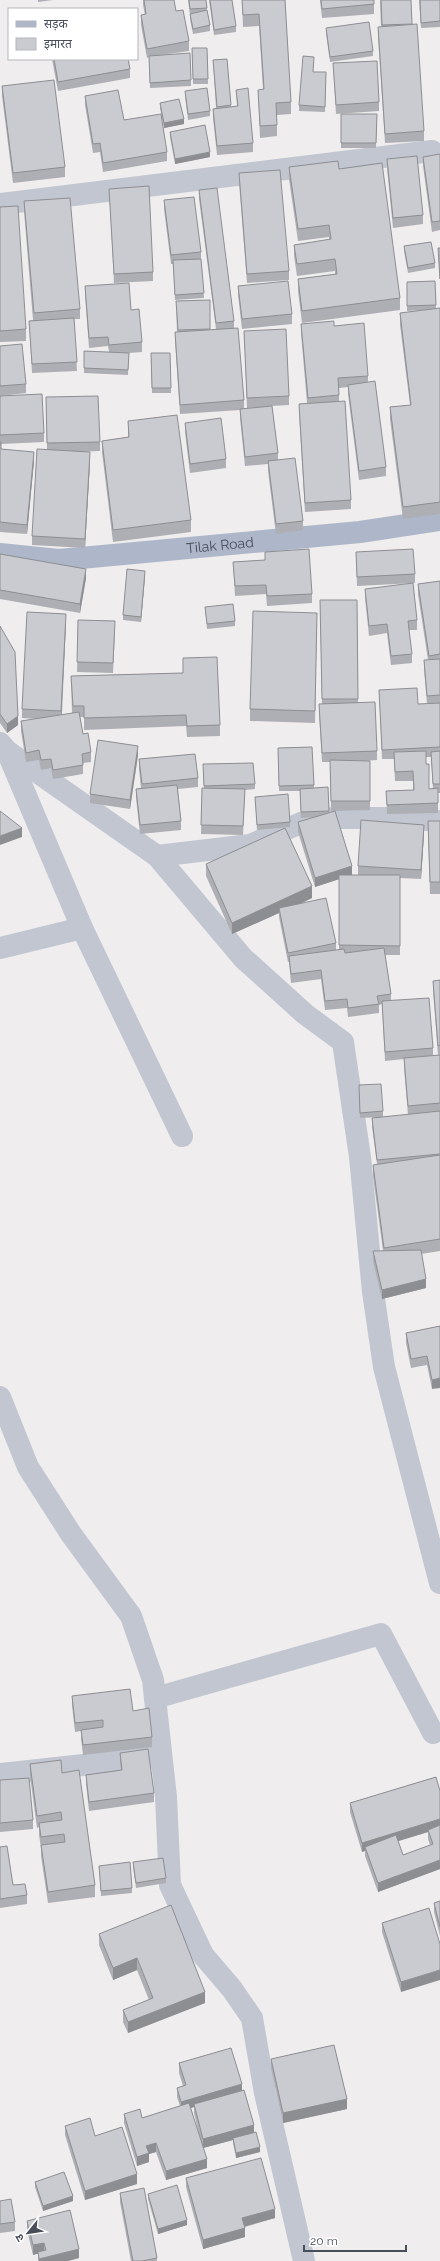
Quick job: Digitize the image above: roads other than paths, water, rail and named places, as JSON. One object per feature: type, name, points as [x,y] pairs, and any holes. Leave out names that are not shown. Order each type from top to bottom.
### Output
[{"type":"main road","name":"Tilak Road","points":[[0,554],[59,560],[360,532],[440,520]]},
{"type":"street","points":[[0,204],[432,151]]},
{"type":"street","points":[[3,747],[157,856],[243,958],[305,1014],[343,1042],[360,1157],[373,1292],[384,1367],[440,1583]]},
{"type":"street","points":[[3,747],[82,928],[182,1136]]},
{"type":"street","points":[[157,856],[250,845],[302,823],[334,818],[401,818],[440,821]]},
{"type":"street","points":[[0,948],[82,928]]},
{"type":"street","points":[[0,1397],[28,1467],[71,1534],[131,1616],[153,1680],[166,1797],[170,1885],[204,1955],[232,1989],[252,2018],[265,2092],[304,2261]]},
{"type":"street","points":[[155,1698],[381,1634],[438,1733]]},
{"type":"street","points":[[0,1774],[162,1757]]}]
